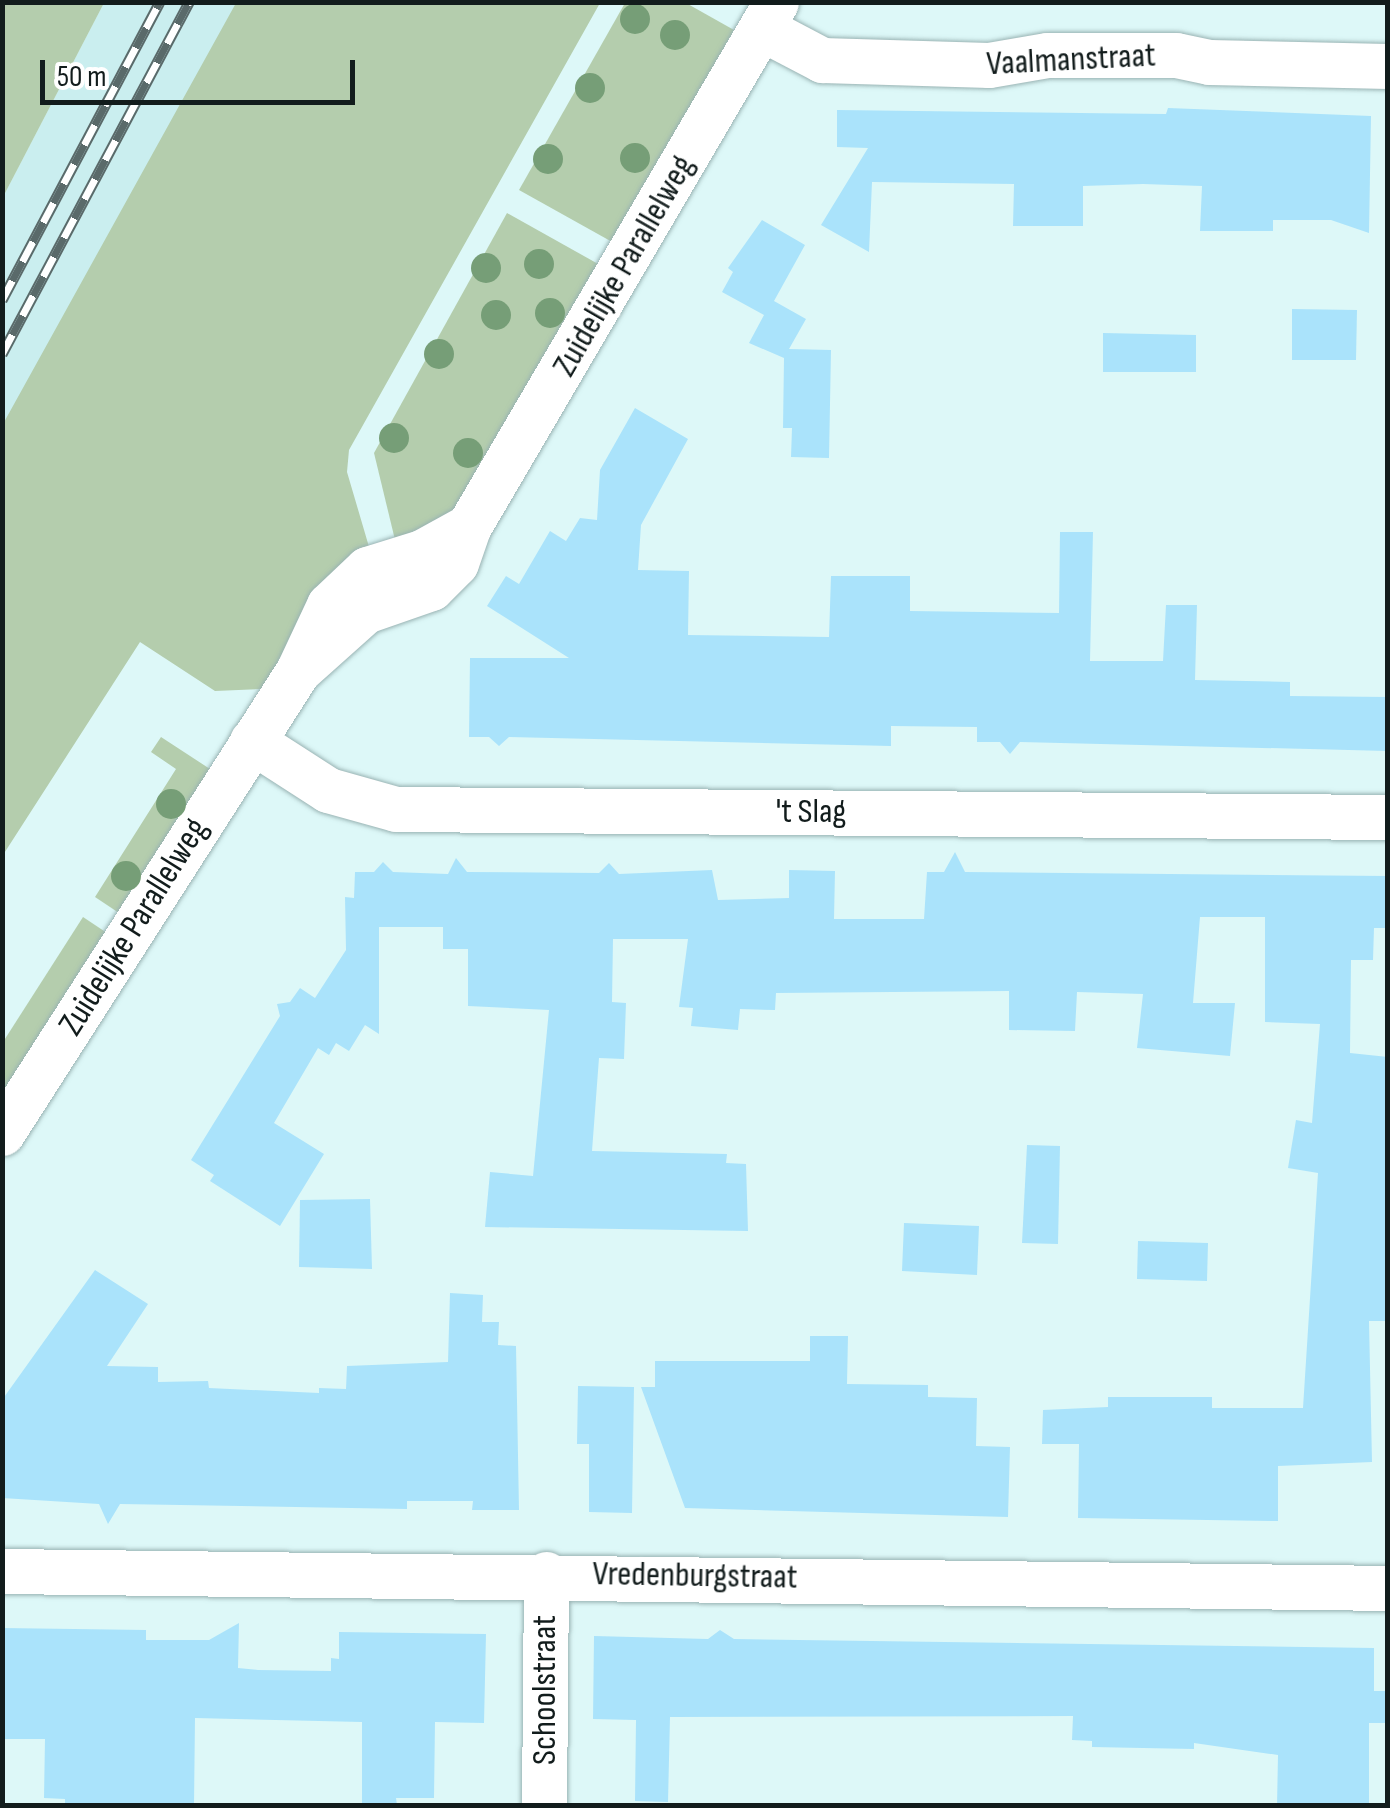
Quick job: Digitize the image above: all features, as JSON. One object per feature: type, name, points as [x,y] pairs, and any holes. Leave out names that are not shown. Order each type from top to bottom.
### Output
[{"type":"street","name":"Vaalmanstraat","points":[[769,16],[795,52],[822,60],[989,65],[1047,55],[1176,55],[1209,62],[1388,66]]},
{"type":"street","name":"Zuidelijke Parallelweg","points":[[2,1132],[298,671],[365,611],[430,588],[456,563],[469,526],[769,16]]},
{"type":"street","name":"'t Slag","points":[[252,741],[328,790],[396,810],[1388,817]]},
{"type":"street","name":"Vredenburgstraat","points":[[2,1571],[546,1574],[1388,1588]]},
{"type":"street","name":"Schoolstraat","points":[[544,1806],[546,1574]]},
{"type":"shaded area","points":[[104,3],[266,3],[3,495],[3,197]]},
{"type":"green space","points":[[2,3],[104,3],[3,197]]},
{"type":"green space","points":[[236,3],[600,3],[349,450],[347,472],[372,557],[262,689],[215,691],[140,642],[3,855],[3,424]]},
{"type":"green space","points":[[625,3],[686,3],[734,30],[614,243],[519,190]]},
{"type":"green space","points":[[507,213],[600,265],[459,510],[396,544],[374,453]]},
{"type":"green space","points":[[161,737],[210,769],[119,913],[95,897],[176,769],[151,752]]},
{"type":"green space","points":[[83,917],[107,933],[3,1096],[3,1042]]},
{"type":"building","points":[[1168,108],[1371,116],[1369,233],[1331,220],[1273,220],[1273,231],[1200,231],[1202,186],[1143,184],[1083,186],[1083,226],[1013,226],[1014,184],[872,182],[869,252],[821,225],[868,148],[837,147],[837,110],[1166,114]]},
{"type":"building","points":[[762,220],[805,245],[774,301],[806,319],[789,349],[831,350],[829,458],[791,457],[792,428],[783,428],[784,358],[749,343],[764,315],[722,292],[733,272],[728,268]]},
{"type":"building","points":[[1292,309],[1357,310],[1356,360],[1292,360]]},
{"type":"building","points":[[1103,333],[1196,335],[1196,372],[1103,372]]},
{"type":"building","points":[[635,408],[688,439],[641,525],[638,570],[689,571],[688,635],[829,637],[831,576],[910,576],[910,611],[1059,613],[1060,532],[1093,532],[1090,661],[1163,661],[1166,605],[1197,605],[1195,680],[1290,682],[1290,696],[1388,697],[1388,751],[1020,742],[1010,754],[1000,742],[977,742],[977,727],[891,726],[891,746],[509,737],[499,746],[489,737],[469,737],[470,658],[569,658],[487,606],[506,576],[519,584],[550,531],[566,541],[580,518],[597,520],[600,470]]},
{"type":"building","points":[[955,852],[965,872],[1388,876],[1388,928],[1374,928],[1373,960],[1351,960],[1350,1053],[1388,1057],[1385,1321],[1369,1321],[1372,1462],[1278,1466],[1278,1521],[1078,1518],[1079,1444],[1042,1444],[1043,1410],[1108,1407],[1108,1397],[1212,1397],[1212,1408],[1303,1408],[1318,1173],[1288,1168],[1296,1120],[1312,1123],[1320,1024],[1265,1022],[1265,917],[1200,917],[1193,1003],[1235,1003],[1230,1056],[1137,1048],[1143,994],[1077,992],[1075,1031],[1009,1030],[1009,991],[776,993],[775,1010],[740,1009],[738,1030],[691,1026],[693,1008],[679,1007],[688,939],[613,939],[612,1002],[626,1003],[624,1059],[599,1058],[592,1151],[727,1154],[726,1163],[746,1164],[748,1231],[485,1227],[490,1172],[533,1176],[549,1010],[468,1006],[468,949],[443,949],[443,927],[379,927],[379,1034],[365,1025],[349,1051],[336,1043],[329,1055],[318,1048],[274,1123],[324,1154],[280,1226],[210,1181],[214,1175],[191,1160],[280,1016],[277,1004],[290,1002],[300,988],[315,998],[346,950],[345,897],[354,898],[355,872],[374,872],[383,862],[393,872],[448,874],[456,858],[467,872],[599,873],[609,863],[619,874],[712,870],[718,900],[789,898],[789,870],[835,871],[834,919],[924,919],[927,872],[944,872]]},
{"type":"building","points":[[1027,1145],[1060,1146],[1058,1244],[1022,1243]]},
{"type":"building","points":[[370,1199],[372,1269],[299,1267],[300,1200]]},
{"type":"building","points":[[904,1223],[979,1226],[977,1275],[902,1271]]},
{"type":"building","points":[[1138,1241],[1208,1243],[1207,1281],[1137,1279]]},
{"type":"building","points":[[95,1270],[148,1304],[107,1366],[158,1367],[158,1382],[208,1381],[209,1388],[319,1393],[319,1388],[346,1389],[347,1366],[448,1362],[450,1293],[483,1295],[482,1322],[499,1322],[498,1345],[516,1346],[519,1510],[472,1510],[473,1501],[407,1501],[407,1509],[120,1504],[108,1524],[99,1504],[2,1498],[2,1400]]},
{"type":"building","points":[[810,1336],[848,1336],[847,1384],[928,1385],[928,1397],[977,1398],[976,1446],[1010,1447],[1008,1517],[685,1508],[641,1387],[655,1387],[655,1361],[810,1361]]},
{"type":"building","points":[[578,1386],[634,1387],[632,1513],[589,1512],[589,1444],[577,1444]]},
{"type":"building","points":[[239,1623],[238,1668],[258,1670],[331,1671],[331,1658],[339,1659],[339,1632],[486,1634],[484,1723],[435,1722],[434,1798],[396,1798],[397,1805],[362,1804],[362,1722],[195,1718],[194,1806],[65,1805],[65,1799],[44,1798],[45,1739],[2,1739],[2,1628],[146,1630],[146,1640],[209,1640]]},
{"type":"building","points":[[720,1630],[734,1639],[1374,1648],[1374,1691],[1388,1691],[1388,1723],[1369,1723],[1369,1806],[1277,1806],[1278,1755],[1194,1743],[1194,1749],[1092,1747],[1092,1741],[1072,1740],[1073,1716],[670,1717],[668,1802],[635,1801],[636,1720],[593,1719],[594,1636],[708,1639]]},
{"type":"railway","points":[[2,300],[160,2]]},
{"type":"railway","points":[[2,354],[189,2]]}]
